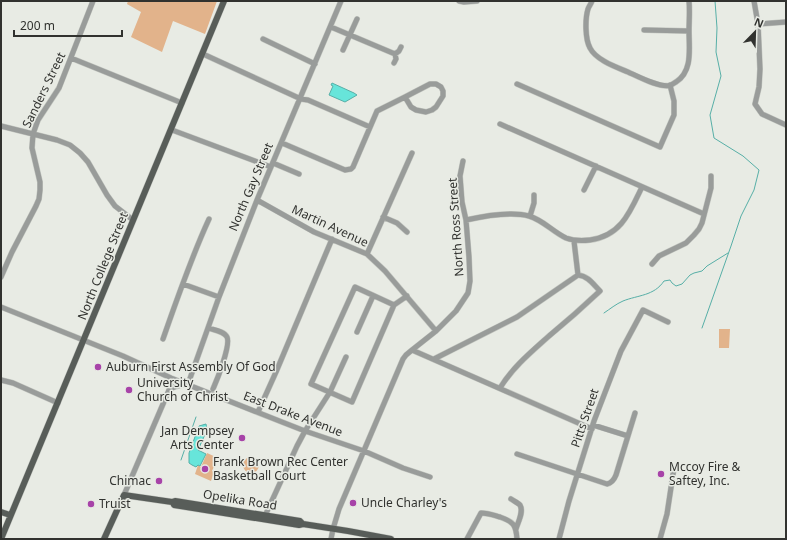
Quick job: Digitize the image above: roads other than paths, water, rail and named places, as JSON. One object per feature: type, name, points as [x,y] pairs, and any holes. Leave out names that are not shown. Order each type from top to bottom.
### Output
[{"type":"main road","name":"North College Street","points":[[1,539],[172,130],[224,1]]},
{"type":"main road","name":"Opelika Road","points":[[124,495],[172,502],[175,501],[264,517],[300,521],[303,524],[391,539]]},
{"type":"main road","points":[[104,539],[124,495]]},
{"type":"main road","points":[[1,512],[10,515]]},
{"type":"street","name":"Sanders Street","points":[[1,277],[38,199],[40,182],[32,148],[33,134],[38,120],[59,88],[93,1]]},
{"type":"street","name":"North Gay Street","points":[[187,384],[257,200],[341,1]]},
{"type":"street","points":[[459,1],[476,1]]},
{"type":"street","points":[[592,1],[588,10],[586,23],[586,36],[589,48],[598,58],[664,86],[670,85],[678,80],[684,73],[689,61],[689,1]]},
{"type":"street","points":[[754,1],[758,24],[760,69],[756,104],[762,114],[786,125]]},
{"type":"street","points":[[343,50],[357,19]]},
{"type":"street","points":[[758,24],[786,22]]},
{"type":"street","points":[[331,26],[395,54]]},
{"type":"street","points":[[644,30],[689,31]]},
{"type":"street","points":[[263,39],[315,64]]},
{"type":"street","points":[[395,54],[401,47]]},
{"type":"street","points":[[203,54],[300,99],[308,100],[370,127]]},
{"type":"street","points":[[394,62],[396,59],[395,54]]},
{"type":"street","points":[[71,58],[182,103]]},
{"type":"street","points":[[282,143],[345,170],[351,169],[377,111],[430,84],[436,84],[441,87],[444,96],[436,108],[426,112],[416,110],[411,107],[405,97]]},
{"type":"street","points":[[517,84],[660,147],[674,115],[674,101],[670,85]]},
{"type":"street","points":[[500,124],[704,214]]},
{"type":"street","points":[[1,126],[57,140],[70,145],[88,162],[103,190],[114,206],[134,220]]},
{"type":"street","points":[[172,130],[299,174]]},
{"type":"street","points":[[367,254],[412,154]]},
{"type":"street","name":"North Ross Street","points":[[331,539],[332,529],[339,509],[399,367],[406,355],[436,331],[456,311],[468,293],[470,281],[466,220],[462,202],[460,176],[463,161]]},
{"type":"street","points":[[584,190],[596,166]]},
{"type":"street","points":[[652,264],[659,256],[686,243],[699,229],[711,188],[711,176]]},
{"type":"street","points":[[466,220],[483,216],[521,214],[530,216],[558,234],[574,241],[593,240],[605,236],[615,230],[624,221],[631,211],[642,186]]},
{"type":"street","points":[[530,216],[534,203],[534,195]]},
{"type":"street","name":"Martin Avenue","points":[[257,200],[314,232],[367,254],[385,271],[436,331]]},
{"type":"street","points":[[384,217],[397,223],[407,232]]},
{"type":"street","points":[[163,339],[209,219]]},
{"type":"street","points":[[258,412],[332,239]]},
{"type":"street","points":[[574,241],[578,275]]},
{"type":"street","points":[[434,359],[528,310],[578,275],[586,278],[600,291],[521,361],[506,378],[500,388]]},
{"type":"street","points":[[183,284],[219,297]]},
{"type":"street","points":[[394,305],[355,287],[311,384],[352,402],[394,305],[407,296]]},
{"type":"street","points":[[357,332],[373,296]]},
{"type":"street","name":"East Drake Avenue","points":[[1,307],[123,356],[171,378],[305,431],[364,451],[403,468],[430,477]]},
{"type":"street","name":"Pitts Street","points":[[560,539],[569,501],[592,427],[621,351],[643,310],[668,322]]},
{"type":"street","points":[[208,328],[224,334],[227,337],[228,342],[223,362],[213,389]]},
{"type":"street","points":[[412,350],[592,427],[628,436]]},
{"type":"street","points":[[264,517],[305,431],[330,392],[346,357]]},
{"type":"street","points":[[124,495],[169,390],[171,378]]},
{"type":"street","points":[[1,380],[13,383],[58,402]]},
{"type":"street","points":[[169,390],[174,387],[187,384]]},
{"type":"street","points":[[517,454],[607,484],[611,483],[614,480],[635,413]]},
{"type":"street","points":[[660,539],[667,514],[674,468]]},
{"type":"street","points":[[511,499],[520,505],[521,510],[520,519],[516,529]]},
{"type":"street","points":[[467,539],[481,513],[488,513],[511,521],[516,529],[517,539]]},
{"type":"water","points":[[332,83],[357,95],[345,102],[329,95],[333,86],[331,85]]},
{"type":"water","points":[[206,424],[207,430],[198,450],[206,454],[200,466],[198,465],[196,467],[189,463],[189,453],[199,426]]},
{"type":"waterway","points":[[702,328],[741,216],[754,190],[759,170],[743,156],[714,138],[710,115],[721,76],[716,52],[717,28],[715,1]]},
{"type":"waterway","points":[[604,313],[623,301],[655,290],[664,281],[670,280],[676,286],[682,284],[690,275],[702,271],[707,266],[728,253]]},
{"type":"waterway","points":[[181,460],[196,417]]},
{"type":"place","name":"Auburn First Assembly Of God","points":[[98,367]]},
{"type":"place","name":"University Church of Christ","points":[[129,390]]},
{"type":"place","name":"Jan Dempsey Arts Center","points":[[242,438]]},
{"type":"place","name":"Frank Brown Rec Center Basketball Court","points":[[205,469]]},
{"type":"place","name":"Mccoy Fire & Saftey, Inc.","points":[[661,474]]},
{"type":"place","name":"Chimac","points":[[159,481]]},
{"type":"place","name":"Uncle Charley's","points":[[353,503]]},
{"type":"place","name":"Truist","points":[[91,504]]}]
